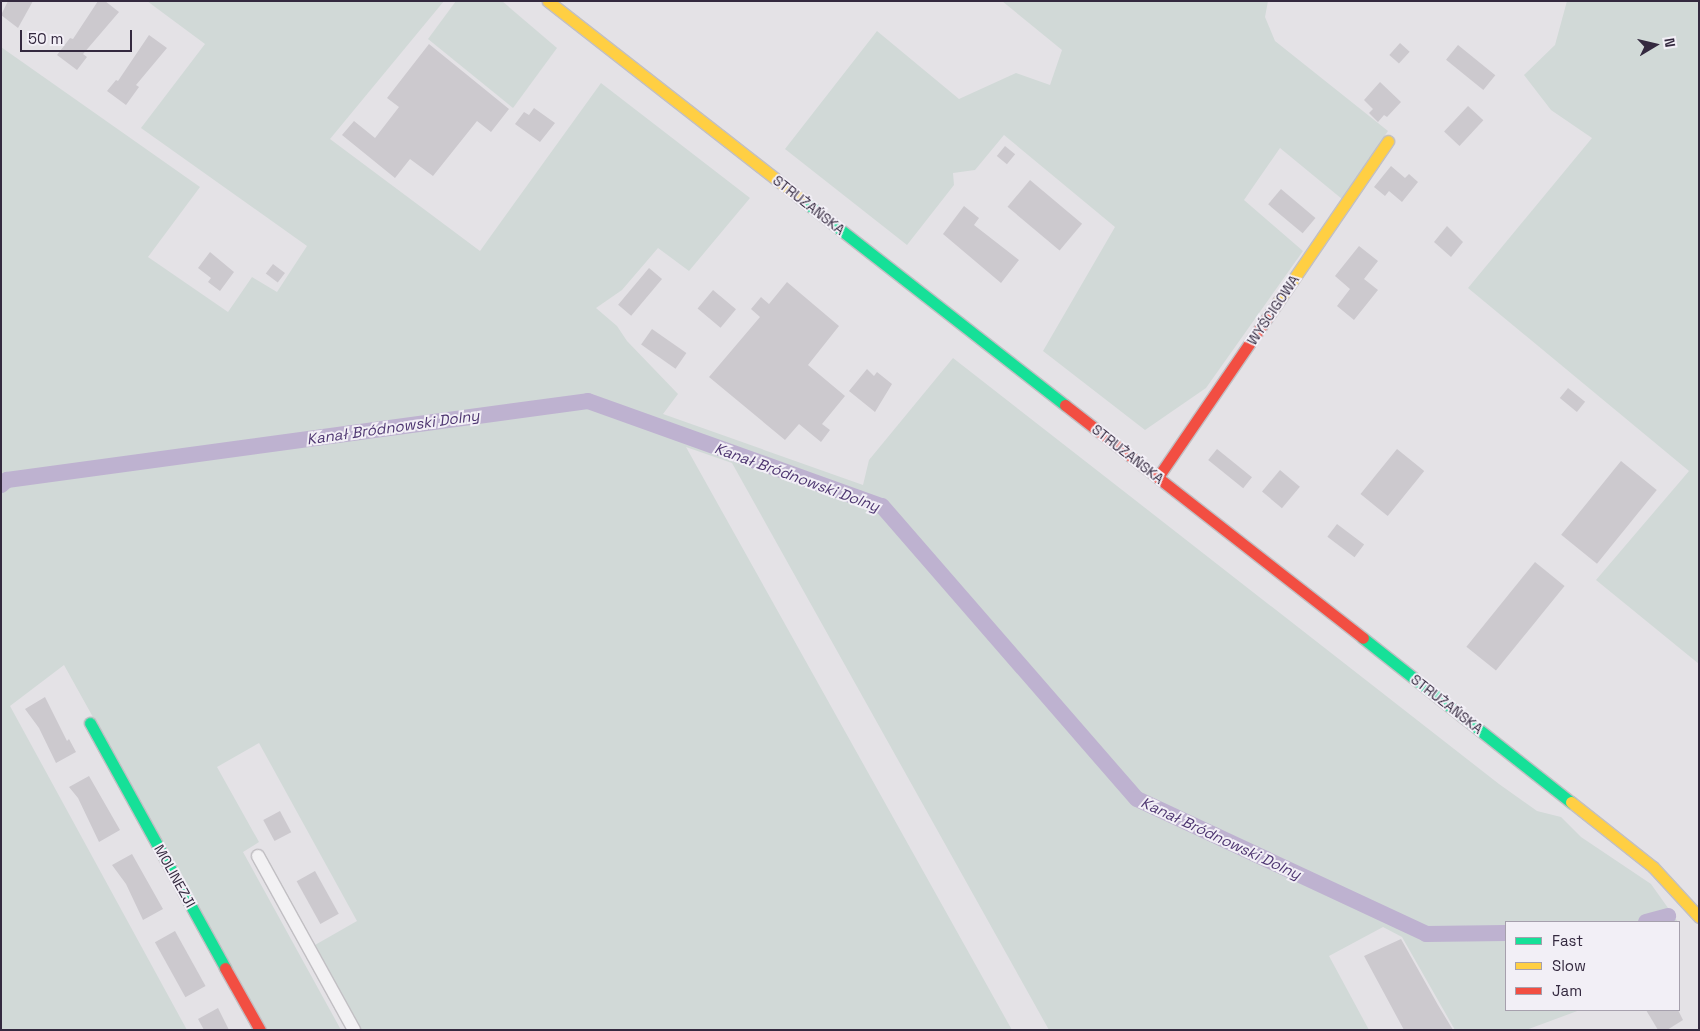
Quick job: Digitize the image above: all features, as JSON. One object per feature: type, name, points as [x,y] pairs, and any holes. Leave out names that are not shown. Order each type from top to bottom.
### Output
[{"type":"main road","name":"STRUŻAŃSKA","points":[[548,1],[1158,477],[1653,867],[1699,917]]},
{"type":"main road","name":"WYŚCIGOWA","points":[[1158,477],[1388,141]]},
{"type":"main road","name":"MOLINEZJI","points":[[90,723],[260,1030]]},
{"type":"street","points":[[258,856],[354,1030]]},
{"type":"shaded area","points":[[147,1],[444,1],[330,139],[480,251],[601,83],[750,198],[689,271],[658,248],[622,290],[596,308],[617,326],[627,341],[678,394],[663,414],[863,485],[869,460],[953,358],[1499,784],[1537,811],[1561,817],[1581,837],[1651,884],[1677,921],[1505,921],[1505,1011],[1577,1011],[1526,1030],[1455,1030],[1402,937],[1383,927],[1329,956],[1369,1030],[1049,1030],[732,463],[686,447],[1012,1030],[362,1030],[315,945],[357,921],[259,743],[217,767],[259,842],[243,852],[341,1030],[267,1030],[64,665],[10,706],[187,1030],[1,1030],[1,47],[200,187],[148,257],[228,312],[252,277],[277,292],[307,246],[141,128],[205,44]]},
{"type":"shaded area","points":[[456,1],[502,1],[557,48],[513,108],[428,39]]},
{"type":"shaded area","points":[[1002,1],[1268,1],[1265,17],[1275,41],[1388,131],[1342,199],[1280,148],[1244,200],[1303,251],[1206,388],[1145,430],[1043,351],[1115,227],[1004,135],[975,170],[953,173],[954,185],[907,245],[785,149],[877,31],[959,99],[1016,73],[1050,85],[1062,50]]},
{"type":"shaded area","points":[[1567,1],[1699,1],[1699,664],[1596,580],[1689,471],[1468,288],[1592,138],[1551,110],[1524,75],[1555,45]]},
{"type":"building","points":[[8,1],[33,1],[18,28],[1,15]]},
{"type":"building","points":[[98,1],[105,1],[119,12],[83,54],[87,57],[77,70],[57,55],[70,38],[73,39]]},
{"type":"building","points":[[149,35],[167,48],[136,85],[139,87],[126,105],[107,91],[116,80],[118,81]]},
{"type":"building","points":[[1400,43],[1410,52],[1399,64],[1389,55]]},
{"type":"building","points":[[429,44],[509,109],[491,132],[477,121],[433,176],[410,159],[395,178],[342,135],[354,121],[375,138],[399,107],[387,98]]},
{"type":"building","points":[[1458,45],[1495,75],[1483,90],[1446,60]]},
{"type":"building","points":[[1380,82],[1401,102],[1387,117],[1384,115],[1378,122],[1369,113],[1373,109],[1364,100]]},
{"type":"building","points":[[1468,106],[1483,120],[1459,146],[1444,132]]},
{"type":"building","points":[[534,108],[555,123],[540,142],[515,124],[524,112],[529,115]]},
{"type":"building","points":[[1005,146],[1015,154],[1007,164],[997,156]]},
{"type":"building","points":[[1391,166],[1405,178],[1409,174],[1418,182],[1402,202],[1389,191],[1385,196],[1374,187]]},
{"type":"building","points":[[1030,180],[1082,224],[1060,251],[1008,207]]},
{"type":"building","points":[[1281,189],[1315,218],[1303,233],[1268,204]]},
{"type":"building","points":[[964,206],[979,218],[974,225],[1019,260],[1001,283],[943,234]]},
{"type":"building","points":[[1447,226],[1463,242],[1451,257],[1434,242]]},
{"type":"building","points":[[1359,246],[1378,261],[1364,279],[1378,290],[1354,320],[1337,306],[1350,289],[1335,276]]},
{"type":"building","points":[[210,252],[234,272],[220,291],[208,282],[211,278],[198,268]]},
{"type":"building","points":[[273,264],[285,273],[278,283],[266,274]]},
{"type":"building","points":[[649,268],[662,279],[631,316],[618,305]]},
{"type":"building","points":[[787,282],[839,326],[808,365],[845,396],[822,424],[830,430],[821,442],[799,424],[785,440],[709,377],[760,317],[751,309],[761,297],[769,304]]},
{"type":"building","points":[[713,290],[736,309],[721,328],[698,308]]},
{"type":"building","points":[[652,329],[686,353],[676,369],[641,345]]},
{"type":"building","points":[[867,369],[874,376],[877,372],[892,384],[875,412],[849,391]]},
{"type":"building","points":[[1568,388],[1585,402],[1577,412],[1560,398]]},
{"type":"building","points":[[1217,449],[1252,477],[1243,488],[1208,460]]},
{"type":"building","points":[[1397,449],[1424,471],[1388,516],[1360,494]]},
{"type":"building","points":[[1621,461],[1657,490],[1597,564],[1561,535]]},
{"type":"building","points":[[1280,470],[1300,487],[1282,508],[1262,491]]},
{"type":"building","points":[[1337,524],[1364,544],[1355,557],[1327,537]]},
{"type":"building","points":[[1535,562],[1565,586],[1496,671],[1466,647]]},
{"type":"building","points":[[45,697],[67,741],[69,739],[76,752],[56,763],[39,728],[25,709]]},
{"type":"building","points":[[89,776],[120,830],[99,842],[78,798],[69,787]]},
{"type":"building","points":[[280,811],[291,832],[274,841],[263,820]]},
{"type":"building","points":[[132,854],[163,909],[143,920],[126,884],[112,865]]},
{"type":"building","points":[[315,871],[339,914],[320,924],[297,881]]},
{"type":"building","points":[[175,931],[206,986],[185,997],[155,942]]},
{"type":"building","points":[[1401,939],[1453,1030],[1404,1030],[1364,956]]},
{"type":"building","points":[[218,1008],[229,1030],[204,1030],[198,1019]]},
{"type":"building","points":[[1647,1011],[1678,1011],[1683,1020],[1667,1030],[1658,1030]]},
{"type":"waterway","name":"Kanał Bródnowski Dolny","points":[[1,485],[7,480],[588,401],[882,506],[1137,799],[1426,934],[1505,933]]},
{"type":"waterway","name":"Kanał Bródnowski Dolny","points":[[1650,921],[1668,916]]},
{"type":"traffic: fast","points":[[800,198],[1065,405]]},
{"type":"traffic: fast","points":[[1363,638],[1571,802]]},
{"type":"traffic: fast","points":[[90,723],[225,968]]},
{"type":"traffic: slow","points":[[548,1],[800,198]]},
{"type":"traffic: slow","points":[[1271,312],[1388,141]]},
{"type":"traffic: slow","points":[[1571,802],[1653,867],[1699,917]]},
{"type":"traffic: jam","points":[[1158,477],[1271,312]]},
{"type":"traffic: jam","points":[[1065,405],[1363,638]]},
{"type":"traffic: jam","points":[[225,968],[260,1030]]}]
